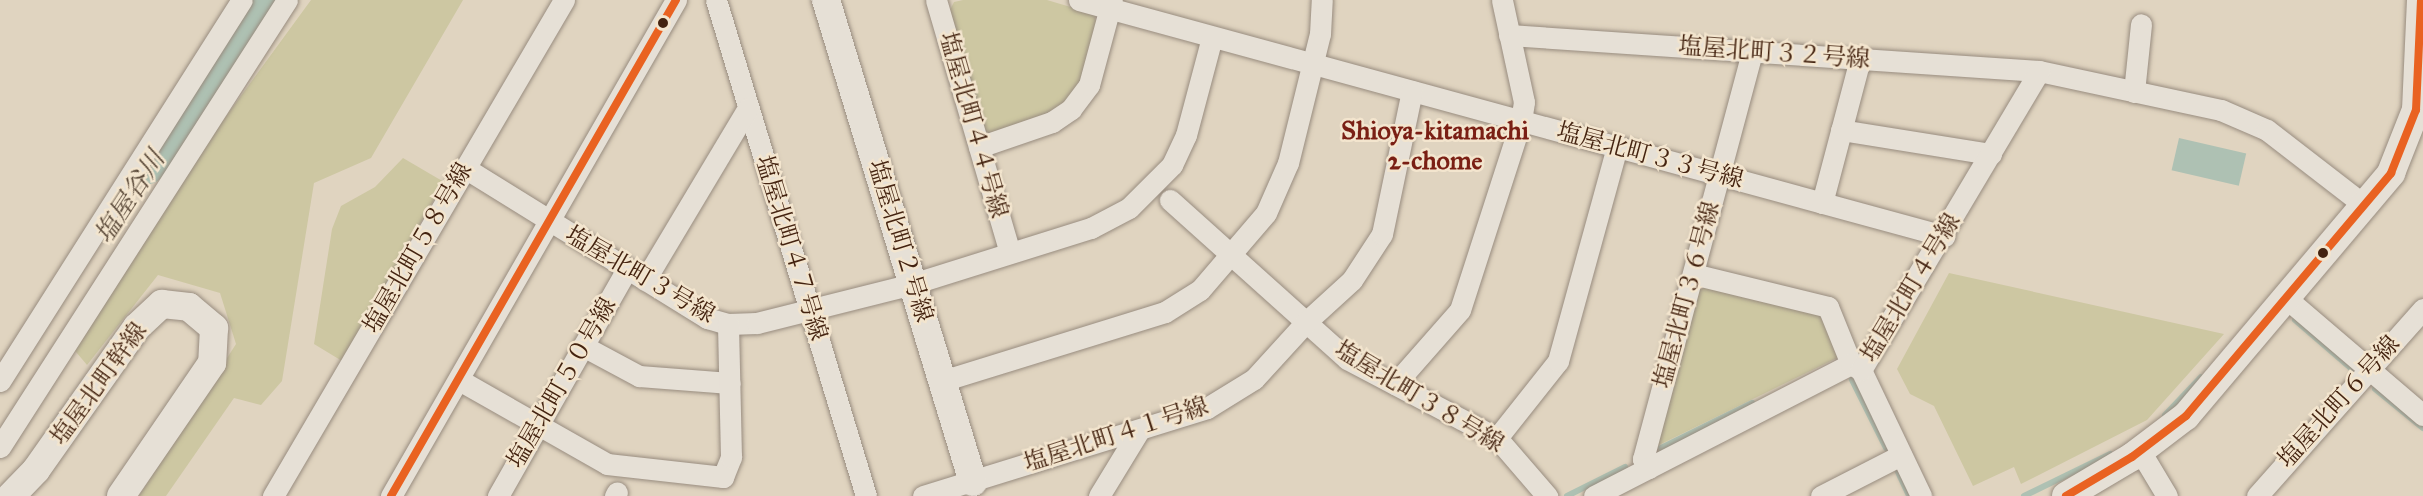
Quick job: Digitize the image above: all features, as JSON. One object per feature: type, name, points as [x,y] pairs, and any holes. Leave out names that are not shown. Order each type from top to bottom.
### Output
[{"type":"street","points":[[0,381],[242,0]]},
{"type":"street","points":[[0,447],[287,0]]},
{"type":"street","name":"塩屋北町５８号線","points":[[273,496],[564,0]]},
{"type":"street","name":"塩屋北町３号線","points":[[676,0],[548,222],[707,318],[728,324],[811,313],[912,284],[1010,250],[1091,228],[1154,188],[1172,165],[1186,135],[1212,37]]},
{"type":"street","name":"塩屋北町４７号線","points":[[716,0],[866,496]]},
{"type":"street","name":"塩屋北町２号線","points":[[826,0],[973,482]]},
{"type":"street","name":"塩屋北町４４号線","points":[[936,0],[1010,250]]},
{"type":"street","name":"塩屋北町３３号線","points":[[1079,0],[1111,4],[1212,37],[1944,236]]},
{"type":"street","points":[[942,381],[1165,312],[1200,290],[1266,213],[1288,163],[1312,64],[1322,0]]},
{"type":"street","points":[[1395,384],[1460,310],[1521,121],[1524,102],[1502,0]]},
{"type":"street","points":[[980,147],[1052,122],[1071,109],[1089,85],[1111,4]]},
{"type":"street","points":[[2066,496],[2140,451],[2186,416],[2391,173],[2416,110],[2421,11]]},
{"type":"street","points":[[2134,92],[2141,24]]},
{"type":"street","name":"塩屋北町３２号線","points":[[1509,35],[2039,71],[2221,110],[2267,130],[2364,206]]},
{"type":"street","name":"塩屋北町３６号線","points":[[1649,468],[1643,459],[1752,51]]},
{"type":"street","points":[[1822,203],[1860,59]]},
{"type":"street","name":"塩屋北町４号線","points":[[1594,496],[1856,367],[1944,236],[2039,71]]},
{"type":"street","name":"塩屋北町４１号線","points":[[923,496],[1138,432],[1207,408],[1254,380],[1306,322],[1352,280],[1382,234],[1412,91]]},
{"type":"street","points":[[645,280],[748,108]]},
{"type":"street","points":[[1841,130],[1991,154]]},
{"type":"street","points":[[1497,438],[1558,361],[1617,147]]},
{"type":"street","points":[[391,496],[461,381],[548,222],[465,168]]},
{"type":"street","name":"塩屋北町３８号線","points":[[1170,200],[1230,257],[1347,359],[1497,438],[1546,496]]},
{"type":"street","name":"塩屋北町５０号線","points":[[498,496],[627,269]]},
{"type":"street","points":[[1693,274],[1828,307],[1921,496]]},
{"type":"street","points":[[2286,298],[2423,416]]},
{"type":"street","name":"塩屋北町幹線","points":[[10,496],[36,470],[137,327],[162,304],[189,307],[214,328],[212,363],[121,496]]},
{"type":"street","name":"塩屋北町６号線","points":[[2257,496],[2423,309]]},
{"type":"street","points":[[461,381],[607,464],[723,477],[731,457],[728,324]]},
{"type":"street","points":[[584,346],[639,376],[730,383]]},
{"type":"street","points":[[1099,496],[1138,432]]},
{"type":"street","points":[[2140,451],[2167,496]]},
{"type":"street","points":[[1821,496],[1901,455]]},
{"type":"shaded area","points":[[311,0],[463,0],[371,158],[314,183],[282,381],[261,405],[234,398],[166,496],[139,496],[236,344],[220,293],[158,275],[87,365],[71,346],[216,130]]},
{"type":"shaded area","points":[[963,0],[1047,0],[1094,14],[1097,25],[1080,81],[1068,103],[1041,119],[992,134],[981,129],[949,12],[954,2]]},
{"type":"shaded area","points":[[2179,138],[2246,154],[2239,186],[2172,170]]},
{"type":"shaded area","points":[[403,158],[444,182],[342,361],[314,344],[332,229],[341,206],[375,187]]},
{"type":"shaded area","points":[[1949,273],[2224,334],[2147,420],[2021,484],[2014,467],[1973,486],[1934,406],[1910,394],[1897,369]]},
{"type":"shaded area","points":[[1707,287],[1815,312],[1825,318],[1840,352],[1837,358],[1657,446],[1697,291]]},
{"type":"waterway","name":"塩屋谷川","points":[[148,167],[261,0]]},
{"type":"waterway","points":[[2295,320],[2352,369]]},
{"type":"waterway","points":[[2165,415],[2201,377]]},
{"type":"waterway","points":[[1852,380],[1886,448]]},
{"type":"waterway","points":[[2375,389],[2423,428]]},
{"type":"waterway","points":[[1661,448],[1752,403]]},
{"type":"waterway","points":[[2024,496],[2110,454]]},
{"type":"waterway","points":[[1567,496],[1625,467]]},
{"type":"waterway","points":[[1898,472],[1909,496]]},
{"type":"transit line","points":[[391,496],[676,0]]},
{"type":"transit line","points":[[2066,496],[2132,457],[2186,416],[2391,173],[2416,110],[2421,0]]},
{"type":"district","name":"Shioya-kitamachi 2-chome","points":[[1435,146]]}]
